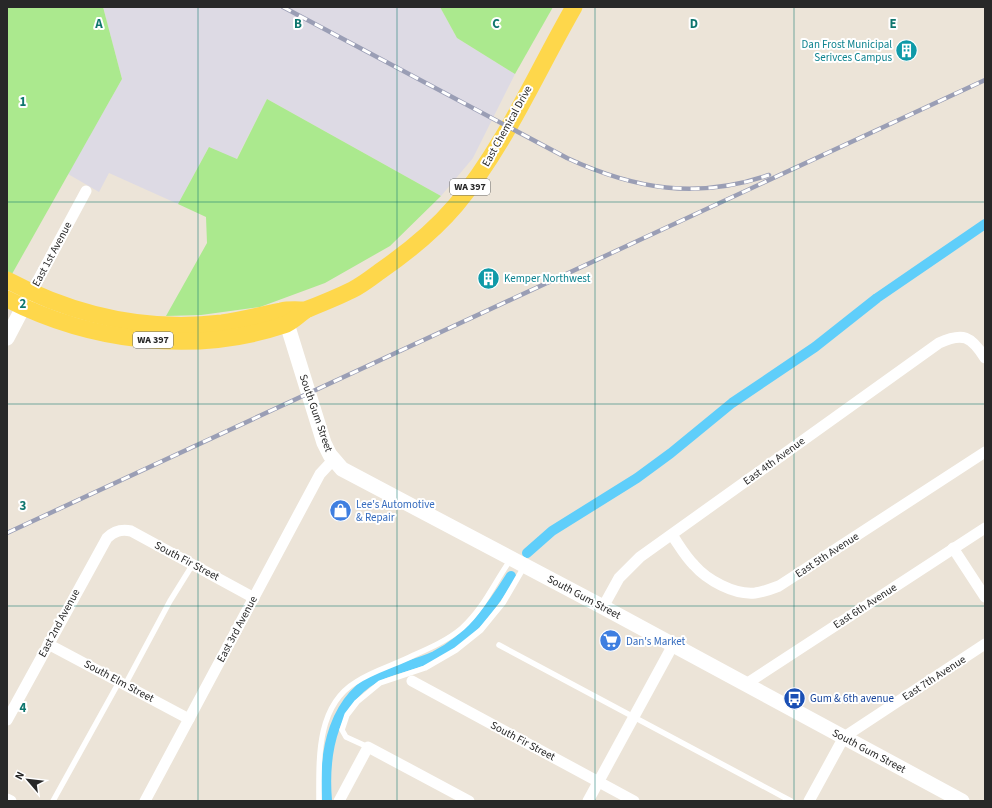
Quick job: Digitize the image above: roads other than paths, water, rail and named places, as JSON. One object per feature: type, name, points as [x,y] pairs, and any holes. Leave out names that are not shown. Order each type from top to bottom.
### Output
[{"type":"main road","name":"East Chemical Drive","points":[[285,317],[306,310],[353,290],[408,252],[456,205],[489,162],[574,7]]},
{"type":"main road","name":"WA 397","points":[[7,280],[31,292],[80,312],[150,324],[186,325],[285,317]]},
{"type":"main road","name":"East 1st Avenue","points":[[7,338],[31,292]]},
{"type":"main road","name":"WA 397","points":[[7,299],[23,308],[75,327],[111,335],[146,340],[183,341],[220,338],[285,317]]},
{"type":"main road","name":"South Gum Street","points":[[285,317],[324,443],[333,460],[346,472],[603,607],[962,801]]},
{"type":"street","name":"East 1st Avenue","points":[[31,292],[86,191]]},
{"type":"street","name":"East 4th Avenue","points":[[603,607],[619,578],[629,566],[939,343],[956,336],[962,336],[972,341],[985,358]]},
{"type":"street","name":"East 5th Avenue","points":[[672,535],[694,565],[714,580],[734,590],[744,593],[766,590],[779,586],[985,452]]},
{"type":"street","name":"East 3rd Avenue","points":[[145,801],[320,474],[333,460]]},
{"type":"street","name":"East 6th Avenue","points":[[746,684],[985,528]]},
{"type":"street","name":"South Fir Street","points":[[118,531],[131,531],[254,598]]},
{"type":"street","name":"East 2nd Avenue","points":[[7,720],[107,538],[118,531]]},
{"type":"street","points":[[953,548],[985,597]]},
{"type":"street","name":"South Elm Street","points":[[48,644],[189,719]]},
{"type":"street","name":"East 7th Avenue","points":[[809,801],[844,737],[985,644]]},
{"type":"street","points":[[588,801],[673,645]]},
{"type":"street","name":"South Fir Street","points":[[409,678],[634,801]]},
{"type":"street","points":[[339,801],[368,747],[469,801]]},
{"type":"street","points":[[7,799],[11,801]]},
{"type":"lane","points":[[319,801],[322,735],[327,717],[338,698],[355,682],[435,645],[461,629],[479,610],[511,559]]},
{"type":"lane","points":[[53,801],[170,600],[193,564]]},
{"type":"lane","points":[[368,747],[352,740],[344,734],[343,723],[357,702],[380,684],[409,678],[470,640],[481,630],[503,603],[525,566]]},
{"type":"lane","points":[[499,645],[791,801]]},
{"type":"waterway","points":[[527,553],[552,531],[637,478],[671,453],[732,403],[815,347],[877,298],[985,224]]},
{"type":"waterway","points":[[327,801],[326,782],[330,745],[335,727],[342,711],[353,696],[366,684],[383,674],[435,656],[459,640],[479,621],[511,576]]},
{"type":"railway","points":[[283,7],[567,158],[592,169],[641,184],[666,188],[691,189],[742,183],[769,175]]},
{"type":"railway","points":[[7,533],[985,80]]},
{"type":"place","name":"Dan Frost Municipal Serivces Campus","points":[[907,50]]},
{"type":"place","name":"Kemper Northwest","points":[[489,278]]},
{"type":"place","name":"Lee's Automotive & Repair","points":[[340,510]]},
{"type":"place","name":"Dan's Market","points":[[610,641]]},
{"type":"place","name":"Gum & 6th avenue","points":[[794,698]]}]
